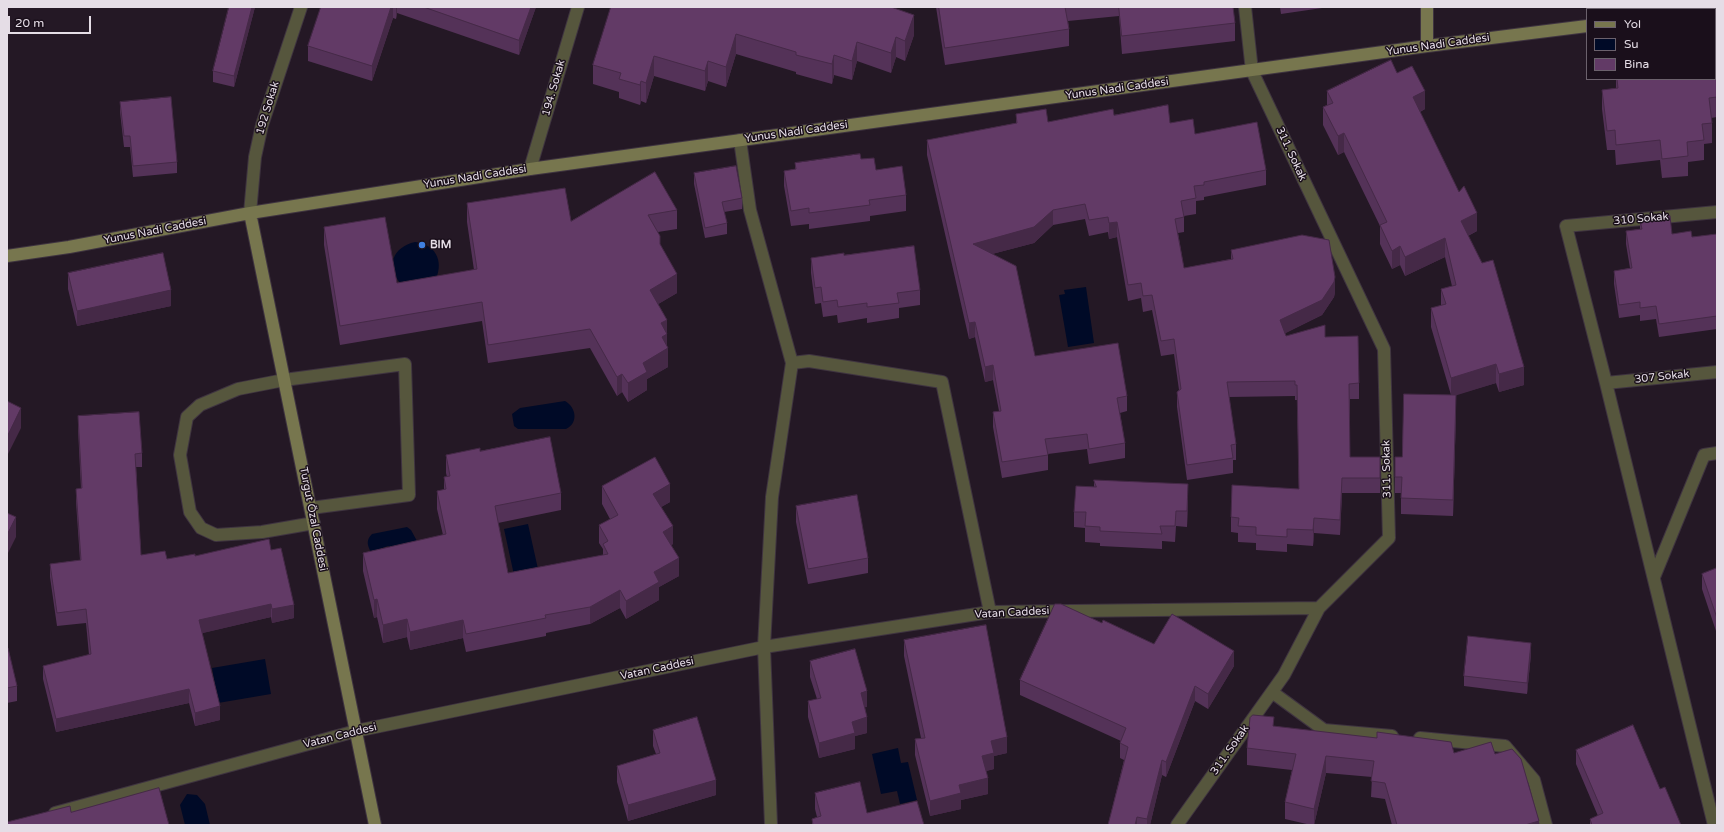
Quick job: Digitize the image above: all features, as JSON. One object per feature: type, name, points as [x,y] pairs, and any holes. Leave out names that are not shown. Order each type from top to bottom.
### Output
[{"type":"street","name":"192 Sokak","points":[[250,213],[255,157],[262,124],[301,7]]},
{"type":"street","name":"194. Sokak","points":[[530,168],[578,7]]},
{"type":"street","name":"311. Sokak","points":[[1177,825],[1284,675],[1319,608],[1389,538],[1384,350],[1252,71],[1245,7]]},
{"type":"street","points":[[1427,7],[1427,46]]},
{"type":"street","name":"Yunus Nadi Caddesi","points":[[7,256],[70,247],[250,213],[530,168],[1427,46],[1586,26]]},
{"type":"street","points":[[740,140],[750,210],[792,363],[772,497],[764,647],[771,825]]},
{"type":"street","name":"310 Sokak","points":[[1606,383],[1566,226],[1717,212]]},
{"type":"street","name":"Turgut Özal Caddesi","points":[[250,213],[375,825]]},
{"type":"street","points":[[792,363],[809,361],[942,382],[990,612]]},
{"type":"street","points":[[311,508],[409,496],[405,364],[284,380],[238,389],[200,405],[187,417],[180,455],[190,512],[200,528],[216,535],[262,532],[314,523]]},
{"type":"street","name":"307 Sokak","points":[[1606,383],[1717,372]]},
{"type":"street","points":[[1606,383],[1714,825]]},
{"type":"street","points":[[1654,576],[1704,455],[1717,454]]},
{"type":"street","name":"Vatan Caddesi","points":[[40,817],[356,731],[764,647],[990,612],[1319,608]]},
{"type":"street","points":[[1272,692],[1324,730],[1505,746],[1534,780],[1546,825]]},
{"type":"water","points":[[415,242],[428,246],[436,254],[439,265],[436,279],[401,284],[393,271],[394,258],[401,248]]},
{"type":"water","points":[[1086,287],[1094,343],[1068,347],[1059,295],[1065,294],[1064,290]]},
{"type":"water","points":[[565,401],[574,411],[573,423],[566,429],[518,429],[514,426],[512,414],[520,408]]},
{"type":"water","points":[[528,524],[538,569],[514,575],[504,529]]},
{"type":"water","points":[[407,527],[411,530],[417,541],[394,551],[388,546],[371,552],[368,543],[372,534]]},
{"type":"water","points":[[265,659],[271,694],[218,703],[212,668]]},
{"type":"water","points":[[898,748],[901,763],[908,762],[917,800],[900,804],[897,791],[881,794],[872,754]]},
{"type":"water","points":[[187,794],[197,795],[205,804],[210,825],[185,825],[180,805]]},
{"type":"building","points":[[229,7],[252,7],[234,76],[213,71]]},
{"type":"building","points":[[321,7],[391,7],[372,66],[308,46]]},
{"type":"building","points":[[424,7],[531,7],[519,40]]},
{"type":"building","points":[[611,7],[891,7],[914,15],[905,41],[896,37],[891,53],[857,42],[852,61],[834,55],[832,64],[796,55],[796,52],[736,34],[726,67],[708,61],[705,71],[654,56],[646,83],[641,81],[640,85],[619,79],[621,73],[593,65]]},
{"type":"building","points":[[939,7],[1065,7],[1069,29],[945,48]]},
{"type":"building","points":[[1119,7],[1233,7],[1235,23],[1122,36]]},
{"type":"building","points":[[1716,56],[1717,57],[1717,97],[1709,98],[1712,123],[1702,124],[1704,140],[1687,142],[1688,156],[1662,159],[1660,140],[1616,145],[1615,130],[1607,131],[1602,90],[1618,88],[1617,80],[1716,80]]},
{"type":"building","points":[[1391,60],[1397,73],[1412,66],[1425,91],[1413,97],[1459,192],[1464,186],[1477,213],[1461,221],[1482,263],[1493,260],[1524,367],[1499,374],[1496,364],[1451,378],[1431,308],[1446,304],[1441,289],[1456,285],[1445,238],[1405,257],[1400,246],[1392,251],[1380,225],[1387,222],[1344,133],[1338,136],[1323,107],[1333,103],[1327,91]]},
{"type":"building","points":[[171,97],[177,162],[133,166],[130,136],[124,136],[120,102]]},
{"type":"building","points":[[1168,105],[1170,123],[1193,119],[1195,134],[1257,122],[1266,170],[1204,182],[1204,185],[1194,186],[1196,198],[1181,201],[1184,217],[1175,219],[1184,268],[1233,259],[1231,250],[1302,235],[1329,240],[1335,277],[1334,282],[1322,300],[1280,320],[1286,336],[1325,325],[1325,337],[1358,336],[1359,383],[1349,384],[1350,457],[1380,457],[1380,478],[1342,478],[1340,520],[1314,518],[1313,530],[1287,529],[1287,537],[1256,535],[1256,527],[1238,526],[1239,518],[1231,517],[1232,485],[1299,489],[1297,385],[1295,385],[1295,381],[1227,382],[1236,444],[1231,445],[1233,458],[1187,465],[1177,392],[1181,389],[1174,339],[1161,341],[1152,295],[1143,296],[1141,283],[1128,285],[1117,222],[1109,223],[1108,217],[1089,220],[1085,204],[1053,210],[1034,227],[973,244],[1016,266],[1035,356],[1118,343],[1127,396],[1117,398],[1125,443],[1089,449],[1087,434],[1045,439],[1048,455],[1002,462],[993,412],[1001,411],[993,365],[985,367],[975,322],[969,323],[927,140],[1017,123],[1016,114],[1046,109],[1048,122],[1113,109],[1114,115]]},
{"type":"building","points":[[860,154],[861,159],[874,158],[876,170],[902,166],[906,195],[869,200],[870,205],[809,213],[809,208],[791,211],[784,171],[796,169],[795,163]]},
{"type":"building","points":[[736,166],[742,198],[722,202],[727,223],[705,228],[694,173]]},
{"type":"building","points":[[655,172],[677,210],[648,215],[660,236],[660,244],[677,274],[650,290],[667,320],[661,323],[667,334],[662,337],[668,348],[643,363],[647,372],[628,383],[622,374],[617,377],[590,329],[488,345],[482,302],[340,326],[324,227],[385,217],[397,283],[477,269],[467,203],[565,188],[571,221]]},
{"type":"building","points":[[1670,216],[1672,234],[1691,231],[1692,237],[1717,234],[1717,316],[1659,324],[1656,306],[1640,308],[1640,302],[1619,305],[1614,271],[1632,268],[1626,231],[1642,229],[1640,220]]},
{"type":"building","points":[[914,246],[920,290],[897,293],[899,303],[867,307],[867,303],[838,307],[837,300],[823,302],[821,287],[815,288],[811,258]]},
{"type":"building","points":[[163,253],[171,290],[77,311],[68,273]]},
{"type":"building","points":[[1404,394],[1456,395],[1453,500],[1401,498],[1402,477],[1395,477],[1395,457],[1402,457]]},
{"type":"building","points":[[7,401],[21,408],[7,437]]},
{"type":"building","points":[[139,412],[142,453],[135,454],[141,555],[165,551],[167,559],[195,554],[195,556],[269,539],[271,550],[281,548],[294,605],[272,609],[271,604],[199,620],[220,706],[195,713],[189,689],[56,719],[43,666],[91,654],[86,609],[57,613],[50,564],[81,560],[76,489],[82,488],[78,416]]},
{"type":"building","points":[[550,437],[561,493],[495,506],[508,573],[608,554],[603,544],[608,541],[599,525],[618,515],[602,486],[655,457],[670,484],[653,494],[673,526],[663,532],[679,558],[654,572],[659,582],[626,601],[620,590],[590,607],[545,615],[546,618],[466,634],[463,620],[410,632],[407,619],[383,625],[377,599],[374,600],[363,553],[446,534],[437,491],[446,489],[444,477],[450,476],[446,455],[480,448],[480,451]]},
{"type":"building","points":[[1094,480],[1188,484],[1187,511],[1176,511],[1175,526],[1160,526],[1162,534],[1100,531],[1100,527],[1085,526],[1086,512],[1074,512],[1076,486],[1096,487]]},
{"type":"building","points":[[857,495],[868,558],[808,569],[796,506]]},
{"type":"building","points":[[7,513],[16,517],[7,535]]},
{"type":"building","points":[[1717,568],[1717,618],[1702,574]]},
{"type":"building","points":[[1055,604],[1061,604],[1102,623],[1103,620],[1154,644],[1172,614],[1234,651],[1208,694],[1195,686],[1166,762],[1162,760],[1147,819],[1137,817],[1135,825],[1108,825],[1128,747],[1120,743],[1126,728],[1020,680]]},
{"type":"building","points":[[986,625],[1007,737],[991,741],[994,753],[982,756],[988,778],[959,785],[961,793],[930,801],[915,739],[925,738],[904,640]]},
{"type":"building","points":[[1468,636],[1531,643],[1527,683],[1464,676]]},
{"type":"building","points":[[7,648],[17,686],[7,688]]},
{"type":"building","points":[[855,649],[867,691],[861,693],[867,717],[852,722],[855,733],[819,743],[808,701],[821,698],[810,661]]},
{"type":"building","points":[[1253,715],[1274,717],[1273,726],[1377,738],[1377,732],[1451,742],[1454,753],[1491,742],[1495,754],[1512,749],[1521,759],[1539,821],[1525,825],[1397,825],[1385,783],[1371,781],[1374,761],[1326,756],[1314,809],[1285,802],[1296,754],[1247,748],[1250,718]]},
{"type":"building","points":[[697,717],[716,780],[628,805],[617,766],[660,753],[653,730]]},
{"type":"building","points":[[1633,725],[1660,789],[1665,787],[1681,825],[1592,825],[1590,819],[1603,813],[1576,750]]},
{"type":"building","points":[[860,782],[867,813],[917,801],[924,825],[813,825],[812,819],[821,816],[815,793]]},
{"type":"building","points":[[159,788],[169,825],[7,825],[7,822],[70,806],[71,812]]},
{"type":"place","name":"BIM","points":[[422,245]]}]
